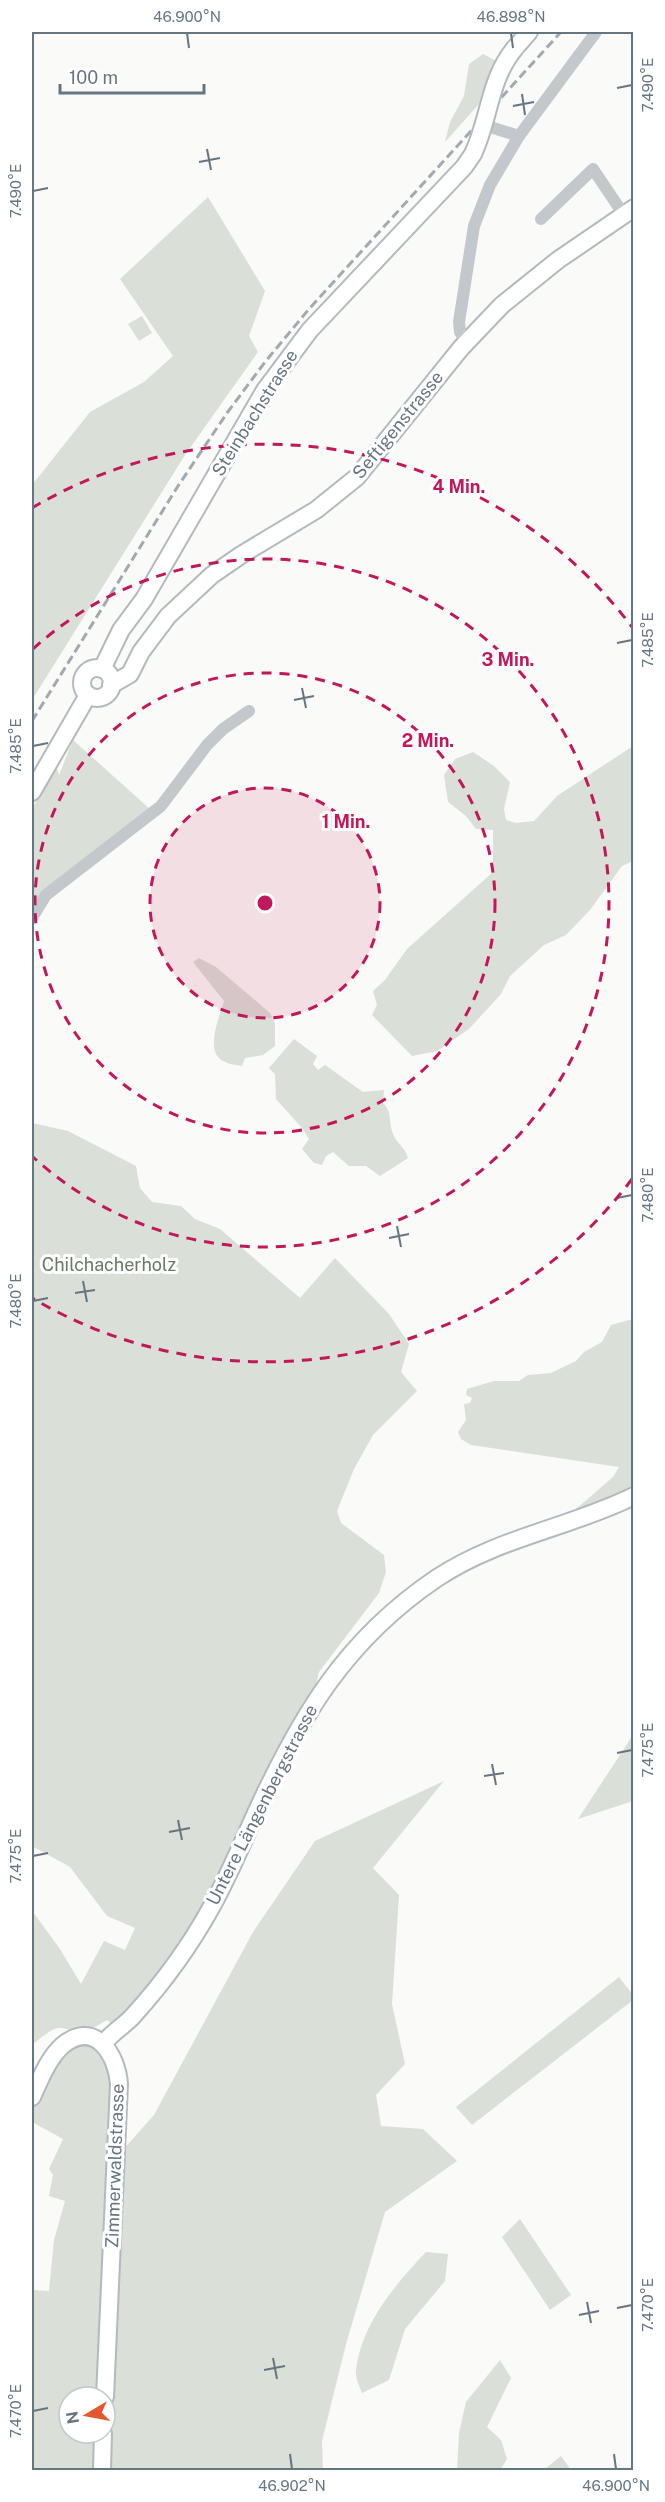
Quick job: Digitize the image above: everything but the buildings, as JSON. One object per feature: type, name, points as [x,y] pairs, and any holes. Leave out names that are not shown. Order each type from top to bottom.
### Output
[{"type":"main road","name":"Steinbachstrasse","points":[[32,792],[88,695],[82,688],[82,679],[88,671],[102,669],[121,630],[144,598],[265,390],[286,359],[310,330],[464,167],[487,126],[500,70],[515,48],[530,32]]},
{"type":"main road","name":"Seftigenstrasse","points":[[111,685],[130,674],[141,652],[168,616],[212,575],[316,510],[357,477],[467,340],[502,305],[527,284],[628,212]]},
{"type":"main road","points":[[88,695],[101,698],[108,693],[111,685],[109,675],[102,669]]},
{"type":"main road","name":"Untere Längenbergstrasse","points":[[103,2044],[137,2011],[192,1939],[221,1889],[296,1731],[324,1687],[369,1633],[413,1595],[463,1563],[518,1538],[602,1510],[633,1496]]},
{"type":"main road","points":[[32,2097],[51,2059],[62,2046],[83,2038],[103,2044]]},
{"type":"main road","name":"Zimmerwaldstrasse","points":[[103,2044],[114,2058],[119,2084],[106,2385]]},
{"type":"main road","points":[[102,2470],[103,2445]]},
{"type":"street","points":[[467,340],[460,332],[459,322],[474,226],[490,185],[519,136],[596,32]]},
{"type":"street","points":[[487,126],[519,136]]},
{"type":"street","points":[[541,219],[593,169],[628,212]]},
{"type":"street","points":[[32,918],[46,895],[161,806],[207,745],[249,711]]},
{"type":"green space","points":[[483,54],[496,61],[479,104],[445,142],[450,122],[464,96],[469,64]]},
{"type":"green space","points":[[208,197],[265,291],[249,336],[258,352],[185,455],[32,700],[32,485],[90,412],[144,382],[173,356],[120,279]]},
{"type":"green space","points":[[142,316],[152,333],[139,341],[128,324]]},
{"type":"green space","points":[[73,740],[151,810],[37,899],[32,907],[32,809],[56,765],[59,775]]},
{"type":"green space","points":[[633,746],[633,861],[622,866],[590,910],[566,935],[544,945],[510,976],[501,994],[469,1029],[437,1051],[412,1056],[372,1015],[377,1005],[373,991],[385,980],[407,949],[493,872],[493,830],[476,829],[466,816],[448,802],[444,775],[455,759],[473,752],[494,766],[510,782],[504,809],[506,820],[516,823],[534,821],[557,796]]},
{"type":"green space","points":[[199,958],[216,967],[270,1013],[275,1023],[275,1046],[263,1055],[245,1058],[242,1066],[225,1062],[217,1056],[215,1033],[224,1001],[193,962]]},
{"type":"green space","points":[[294,1039],[317,1056],[313,1064],[318,1070],[325,1065],[363,1092],[384,1090],[383,1103],[389,1114],[393,1134],[408,1158],[380,1176],[366,1166],[349,1166],[333,1152],[326,1156],[322,1165],[314,1163],[302,1149],[309,1139],[276,1099],[275,1074],[269,1068]]},
{"type":"green space","name":"Chilchacherholz","points":[[32,1123],[68,1131],[136,1166],[140,1188],[152,1202],[181,1206],[195,1219],[220,1229],[300,1298],[335,1258],[389,1314],[409,1344],[401,1372],[417,1391],[373,1435],[354,1469],[337,1511],[341,1523],[384,1555],[386,1572],[379,1593],[319,1672],[315,1690],[295,1717],[218,1879],[175,1953],[127,2015],[112,2024],[107,2020],[90,2030],[56,2029],[32,2045],[33,1912],[60,1949],[81,1984],[104,1941],[125,1950],[135,1928],[107,1916],[70,1867],[32,1846]]},
{"type":"green space","points":[[633,1319],[633,1487],[578,1513],[576,1509],[613,1477],[619,1467],[471,1445],[461,1439],[458,1432],[466,1420],[464,1404],[470,1403],[472,1398],[466,1395],[467,1389],[494,1381],[519,1381],[528,1375],[551,1373],[576,1361],[584,1352],[602,1342],[611,1325]]},
{"type":"green space","points":[[633,1735],[633,1801],[578,1819]]},
{"type":"green space","points":[[444,1781],[373,1868],[399,1895],[392,2004],[405,2064],[376,2095],[381,2126],[423,2129],[457,2161],[385,2212],[346,2344],[322,2441],[323,2470],[32,2470],[32,2290],[49,2291],[54,2240],[65,2201],[49,2196],[53,2175],[49,2169],[63,2139],[32,2122],[32,2110],[39,2089],[62,2057],[81,2045],[91,2045],[98,2049],[112,2068],[99,2385],[57,2385],[57,2445],[105,2445],[108,2451],[108,2445],[117,2445],[117,2385],[110,2385],[121,2152],[154,2115],[253,1932],[315,1841]]},
{"type":"green space","points":[[619,1977],[633,1995],[633,2000],[472,2125],[456,2107]]},
{"type":"green space","points":[[520,2219],[571,2295],[550,2310],[502,2237]]},
{"type":"green space","points":[[426,2252],[448,2254],[445,2281],[405,2329],[389,2380],[362,2393],[356,2371],[359,2354],[372,2321],[381,2306]]},
{"type":"green space","points":[[500,2360],[511,2378],[487,2427],[501,2440],[507,2459],[500,2470],[457,2470],[459,2433],[466,2402]]},
{"type":"green space","points":[[561,2456],[571,2470],[535,2470],[546,2468]]},
{"type":"railway","points":[[32,721],[178,486],[227,413],[265,362],[309,309],[561,32]]}]
